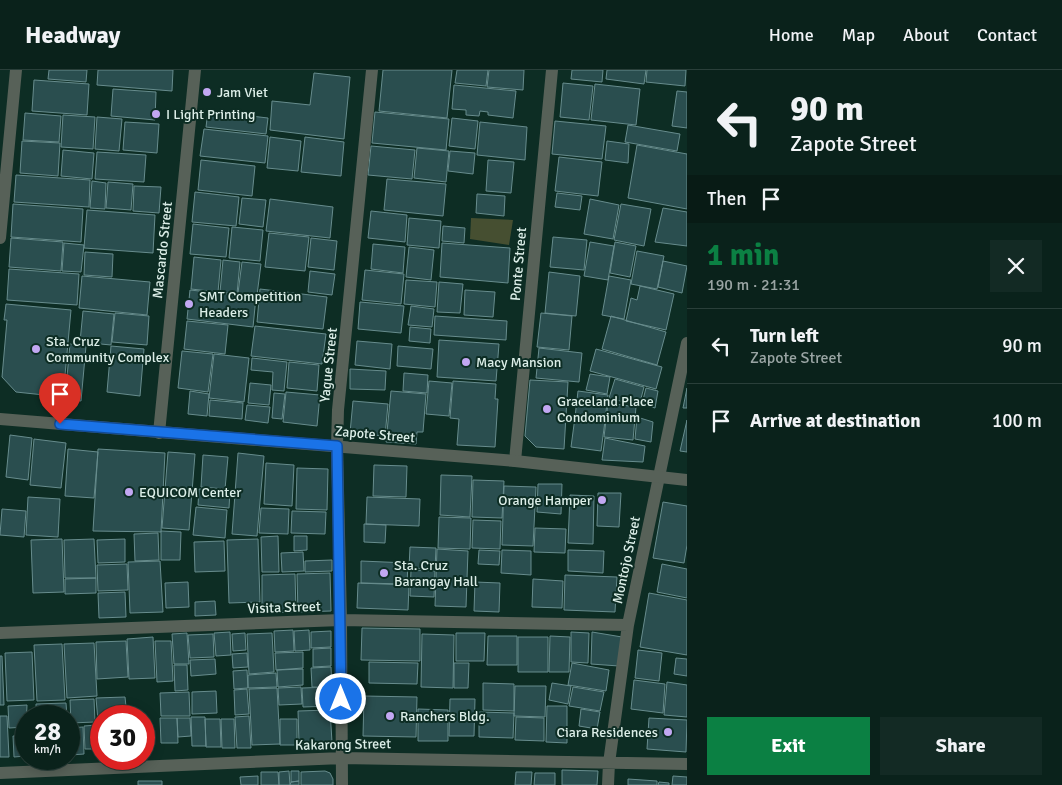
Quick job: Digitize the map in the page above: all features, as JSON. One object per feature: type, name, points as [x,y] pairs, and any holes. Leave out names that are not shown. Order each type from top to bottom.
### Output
[{"type":"street","points":[[0,238],[16,70]]},
{"type":"street","name":"Mascardo Street","points":[[160,433],[195,70]]},
{"type":"street","name":"Yague Street","points":[[342,785],[338,410],[372,70]]},
{"type":"street","name":"Ponte Street","points":[[515,461],[552,70]]},
{"type":"street","name":"Montojo Street","points":[[608,785],[609,763],[628,625],[687,343]]},
{"type":"street","name":"Zapote Street","points":[[0,419],[515,461],[687,480]]},
{"type":"street","name":"Visita Street","points":[[0,633],[341,620],[628,625]]},
{"type":"street","name":"Kakarong Street","points":[[0,773],[342,758],[687,764]]},
{"type":"green space","points":[[471,218],[513,220],[509,245],[470,239]]},
{"type":"building","points":[[49,70],[87,70],[86,82],[48,79]]},
{"type":"building","points":[[98,70],[173,70],[172,91],[97,85]]},
{"type":"building","points":[[383,70],[452,70],[447,118],[379,111]]},
{"type":"building","points":[[457,70],[488,70],[486,86],[455,83]]},
{"type":"building","points":[[489,70],[524,70],[523,90],[487,87]]},
{"type":"building","points":[[572,70],[603,70],[602,82],[571,79]]},
{"type":"building","points":[[607,70],[646,70],[644,84],[606,79]]},
{"type":"building","points":[[647,70],[686,70],[685,86],[646,82]]},
{"type":"building","points":[[314,73],[350,77],[344,139],[270,130],[272,101],[310,105]]},
{"type":"building","points":[[34,80],[89,84],[87,115],[32,111]]},
{"type":"building","points":[[563,83],[593,86],[589,120],[560,117]]},
{"type":"building","points":[[595,84],[640,89],[636,125],[591,120]]},
{"type":"building","points":[[454,85],[516,91],[513,118],[488,115],[488,112],[480,111],[479,116],[466,115],[466,110],[452,109]]},
{"type":"building","points":[[113,89],[156,92],[155,120],[111,116]]},
{"type":"building","points":[[677,91],[687,92],[687,128],[672,126]]},
{"type":"building","points":[[208,111],[268,118],[266,134],[206,127]]},
{"type":"building","points":[[375,112],[449,119],[446,150],[372,143]]},
{"type":"building","points":[[25,113],[61,116],[59,142],[23,140]]},
{"type":"building","points":[[63,115],[95,117],[93,149],[61,147]]},
{"type":"building","points":[[97,117],[122,119],[119,151],[95,149]]},
{"type":"building","points":[[452,118],[478,121],[475,149],[449,146]]},
{"type":"building","points":[[555,121],[606,126],[602,159],[552,154]]},
{"type":"building","points":[[125,122],[159,124],[157,153],[123,150]]},
{"type":"building","points":[[480,122],[527,127],[525,160],[477,155]]},
{"type":"building","points":[[628,125],[680,134],[677,151],[625,142]]},
{"type":"building","points":[[204,129],[268,136],[265,163],[200,156]]},
{"type":"building","points":[[270,137],[301,141],[298,171],[267,168]]},
{"type":"building","points":[[305,137],[344,142],[341,176],[301,172]]},
{"type":"building","points":[[22,141],[60,143],[58,176],[20,173]]},
{"type":"building","points":[[607,141],[629,144],[628,163],[605,160]]},
{"type":"building","points":[[637,145],[687,154],[687,209],[628,198]]},
{"type":"building","points":[[371,146],[415,150],[412,179],[368,175]]},
{"type":"building","points":[[417,148],[449,151],[446,182],[414,178]]},
{"type":"building","points":[[63,150],[94,153],[92,179],[61,176]]},
{"type":"building","points":[[450,151],[475,153],[473,174],[448,171]]},
{"type":"building","points":[[97,152],[146,155],[144,182],[95,179]]},
{"type":"building","points":[[559,157],[602,162],[598,196],[555,191]]},
{"type":"building","points":[[201,160],[255,166],[252,196],[198,190]]},
{"type":"building","points":[[488,160],[514,162],[511,193],[486,191]]},
{"type":"building","points":[[16,175],[90,180],[89,207],[14,202]]},
{"type":"building","points":[[387,179],[446,184],[443,216],[384,210]]},
{"type":"building","points":[[92,181],[106,183],[105,209],[90,208]]},
{"type":"building","points":[[108,182],[133,184],[131,210],[106,208]]},
{"type":"building","points":[[134,186],[161,187],[159,213],[133,211]]},
{"type":"building","points":[[195,192],[239,197],[236,226],[192,222]]},
{"type":"building","points":[[557,193],[582,196],[580,210],[555,207]]},
{"type":"building","points":[[477,194],[505,196],[504,216],[476,213]]},
{"type":"building","points":[[242,198],[266,200],[263,227],[239,224]]},
{"type":"building","points":[[270,199],[333,207],[330,238],[266,231]]},
{"type":"building","points":[[590,199],[619,205],[613,239],[584,234]]},
{"type":"building","points":[[13,204],[83,209],[81,242],[11,237]]},
{"type":"building","points":[[621,204],[651,209],[644,246],[614,240]]},
{"type":"building","points":[[663,208],[687,212],[687,246],[655,242]]},
{"type":"building","points":[[87,210],[155,215],[153,253],[84,248]]},
{"type":"building","points":[[371,211],[407,215],[405,242],[368,238]]},
{"type":"building","points":[[409,218],[441,221],[439,248],[407,245]]},
{"type":"building","points":[[193,224],[229,228],[226,257],[190,254]]},
{"type":"building","points":[[443,226],[465,228],[464,243],[442,241]]},
{"type":"building","points":[[232,227],[263,230],[260,261],[229,258]]},
{"type":"building","points":[[269,233],[309,237],[305,271],[265,267]]},
{"type":"building","points":[[553,237],[587,240],[584,270],[550,267]]},
{"type":"building","points":[[11,238],[63,242],[61,271],[9,267]]},
{"type":"building","points":[[311,238],[337,241],[334,270],[308,267]]},
{"type":"building","points":[[590,242],[614,246],[608,280],[584,276]]},
{"type":"building","points":[[615,242],[636,246],[630,277],[610,273]]},
{"type":"building","points":[[64,243],[84,245],[81,272],[62,271]]},
{"type":"building","points":[[442,243],[510,248],[508,283],[440,277]]},
{"type":"building","points":[[373,244],[405,247],[403,273],[371,269]]},
{"type":"building","points":[[409,247],[434,250],[431,280],[406,277]]},
{"type":"building","points":[[637,251],[664,256],[657,289],[631,284]]},
{"type":"building","points":[[85,252],[113,254],[112,277],[84,275]]},
{"type":"building","points":[[194,257],[221,260],[218,292],[191,289]]},
{"type":"building","points":[[223,260],[240,262],[237,294],[220,292]]},
{"type":"building","points":[[663,261],[687,266],[682,293],[658,287]]},
{"type":"building","points":[[242,262],[261,264],[257,295],[238,293]]},
{"type":"building","points":[[9,269],[79,274],[77,305],[7,300]]},
{"type":"building","points":[[365,270],[404,274],[401,304],[362,300]]},
{"type":"building","points":[[310,271],[335,274],[332,295],[308,292]]},
{"type":"building","points":[[549,272],[580,276],[576,316],[545,313]]},
{"type":"building","points":[[82,276],[150,282],[147,315],[79,308]]},
{"type":"building","points":[[609,276],[631,280],[624,319],[602,315]]},
{"type":"building","points":[[406,280],[437,282],[435,307],[404,304]]},
{"type":"building","points":[[439,282],[463,284],[460,313],[437,312]]},
{"type":"building","points":[[640,286],[674,294],[666,330],[626,321],[631,298],[637,300]]},
{"type":"building","points":[[260,289],[327,297],[323,329],[257,322]]},
{"type":"building","points":[[190,290],[256,297],[253,327],[187,319]]},
{"type":"building","points":[[465,290],[495,292],[493,317],[464,315]]},
{"type":"building","points":[[360,302],[404,306],[401,333],[358,329]]},
{"type":"building","name":"Sta. Cruz Community Complex","points":[[6,304],[71,310],[63,397],[16,392],[2,377],[7,320],[4,320]]},
{"type":"building","points":[[411,306],[434,309],[432,327],[408,325]]},
{"type":"building","points":[[83,311],[114,314],[111,345],[80,342]]},
{"type":"building","points":[[115,313],[149,316],[147,345],[112,342]]},
{"type":"building","points":[[541,313],[572,316],[569,350],[537,347]]},
{"type":"building","points":[[435,316],[507,321],[506,340],[434,335]]},
{"type":"building","points":[[611,316],[666,332],[657,365],[602,349]]},
{"type":"building","points":[[187,321],[228,325],[225,354],[184,349]]},
{"type":"building","points":[[255,326],[326,334],[322,364],[251,356]]},
{"type":"building","points":[[410,327],[431,329],[430,343],[409,341]]},
{"type":"building","points":[[439,340],[499,344],[496,381],[437,377]]},
{"type":"building","points":[[357,341],[392,344],[390,369],[355,365]]},
{"type":"building","points":[[70,344],[86,346],[81,401],[65,399]]},
{"type":"building","points":[[111,346],[144,349],[140,396],[107,392]]},
{"type":"building","points":[[398,346],[433,349],[431,369],[397,366]]},
{"type":"building","points":[[539,348],[582,353],[579,382],[536,378]]},
{"type":"building","points":[[596,349],[662,367],[656,389],[590,371]]},
{"type":"building","points":[[182,351],[213,354],[208,392],[178,388]]},
{"type":"building","points":[[214,354],[249,358],[244,402],[209,398]]},
{"type":"building","points":[[252,358],[287,362],[284,391],[272,390],[273,372],[251,370]]},
{"type":"building","points":[[289,362],[319,365],[317,391],[287,388]]},
{"type":"building","points":[[350,369],[386,371],[385,390],[350,389]]},
{"type":"building","points":[[404,373],[428,375],[427,393],[403,391]]},
{"type":"building","points":[[590,374],[610,377],[607,394],[586,390]]},
{"type":"building","points":[[615,379],[644,387],[639,406],[609,398]]},
{"type":"building","name":"Graceland Place Condominium","points":[[530,380],[568,382],[564,449],[536,447],[525,436]]},
{"type":"building","points":[[429,381],[452,383],[449,416],[426,414]]},
{"type":"building","points":[[453,381],[496,384],[495,399],[498,399],[495,447],[457,445],[459,419],[450,418]]},
{"type":"building","points":[[250,383],[271,385],[269,405],[248,403]]},
{"type":"building","points":[[646,388],[658,391],[655,408],[642,404]]},
{"type":"building","points":[[687,388],[687,408],[683,408]]},
{"type":"building","points":[[190,391],[209,394],[207,416],[188,414]]},
{"type":"building","points":[[391,391],[426,394],[423,432],[417,432],[416,444],[386,442]]},
{"type":"building","points":[[578,391],[608,395],[605,420],[575,417]]},
{"type":"building","points":[[286,392],[320,395],[317,426],[283,422]]},
{"type":"building","points":[[274,393],[285,394],[282,419],[272,418]]},
{"type":"building","points":[[210,400],[243,403],[242,419],[209,416]]},
{"type":"building","points":[[353,401],[388,404],[385,436],[350,433]]},
{"type":"building","points":[[608,403],[636,407],[633,440],[604,437]]},
{"type":"building","points":[[247,405],[270,407],[268,423],[245,420]]},
{"type":"building","points":[[575,417],[605,421],[601,451],[571,447]]},
{"type":"building","points":[[637,417],[653,422],[651,442],[635,439]]},
{"type":"building","points":[[687,420],[687,452],[680,451]]},
{"type":"building","points":[[10,435],[32,438],[28,480],[6,477]]},
{"type":"building","points":[[605,438],[645,446],[643,462],[602,460]]},
{"type":"building","points":[[34,439],[66,443],[61,488],[30,485]]},
{"type":"building","points":[[68,449],[98,452],[94,498],[65,496]]},
{"type":"building","name":"EQUICOM Center","points":[[98,449],[165,453],[161,532],[93,531]]},
{"type":"building","points":[[168,452],[195,454],[189,530],[162,528]]},
{"type":"building","points":[[238,453],[264,456],[257,536],[232,534]]},
{"type":"building","points":[[203,455],[228,457],[225,489],[201,487]]},
{"type":"building","points":[[266,463],[294,465],[292,506],[264,504]]},
{"type":"building","points":[[374,465],[407,466],[406,497],[373,496]]},
{"type":"building","points":[[297,468],[328,469],[327,510],[296,509]]},
{"type":"building","points":[[441,475],[472,476],[470,517],[440,515]]},
{"type":"building","points":[[473,480],[504,481],[502,518],[472,517]]},
{"type":"building","points":[[538,484],[562,484],[561,514],[537,512]]},
{"type":"building","points":[[504,486],[536,487],[533,546],[502,545]]},
{"type":"building","points":[[199,489],[230,491],[229,508],[198,505]]},
{"type":"building","points":[[598,493],[621,493],[619,527],[597,526]]},
{"type":"building","points":[[570,495],[594,496],[593,544],[568,543]]},
{"type":"building","points":[[28,497],[60,499],[58,537],[26,535]]},
{"type":"building","points":[[367,497],[420,499],[419,526],[366,524]]},
{"type":"building","points":[[663,502],[687,506],[687,545],[684,563],[653,558]]},
{"type":"building","points":[[196,507],[227,510],[225,538],[193,535]]},
{"type":"building","points":[[261,508],[289,509],[288,534],[259,533]]},
{"type":"building","points":[[2,509],[26,511],[24,537],[0,535]]},
{"type":"building","points":[[292,511],[326,512],[325,534],[291,533]]},
{"type":"building","points":[[439,517],[471,518],[470,549],[438,548]]},
{"type":"building","points":[[473,520],[501,521],[500,549],[472,548]]},
{"type":"building","points":[[364,524],[386,525],[385,543],[364,542]]},
{"type":"building","points":[[535,528],[566,529],[565,553],[534,552]]},
{"type":"building","points":[[161,531],[181,532],[180,560],[161,560]]},
{"type":"building","points":[[158,533],[159,560],[135,561],[134,534]]},
{"type":"building","points":[[278,536],[279,572],[262,572],[261,537]]},
{"type":"building","points":[[294,536],[307,536],[307,550],[294,551]]},
{"type":"building","points":[[62,539],[64,592],[33,593],[31,540]]},
{"type":"building","points":[[94,539],[96,578],[65,578],[64,540]]},
{"type":"building","points":[[125,539],[125,562],[98,563],[97,540]]},
{"type":"building","points":[[258,539],[260,602],[229,603],[227,540]]},
{"type":"building","points":[[224,541],[225,571],[195,572],[194,542]]},
{"type":"building","points":[[410,547],[436,548],[435,569],[409,568]]},
{"type":"building","points":[[437,549],[468,551],[466,607],[435,606]]},
{"type":"building","points":[[479,550],[500,551],[499,565],[478,564]]},
{"type":"building","points":[[502,550],[531,551],[531,575],[501,573]]},
{"type":"building","points":[[568,550],[604,551],[603,573],[568,571]]},
{"type":"building","points":[[303,552],[304,571],[282,572],[281,553]]},
{"type":"building","points":[[332,560],[332,571],[305,572],[305,561]]},
{"type":"building","points":[[160,561],[163,612],[130,613],[128,562]]},
{"type":"building","name":"Sta. Cruz Barangay Hall","points":[[361,561],[408,563],[407,584],[361,583]]},
{"type":"building","points":[[127,564],[128,590],[98,591],[97,565]]},
{"type":"building","points":[[662,564],[687,569],[687,598],[657,592]]},
{"type":"building","points":[[411,570],[435,571],[434,597],[410,596]]},
{"type":"building","points":[[330,573],[331,611],[298,612],[297,574]]},
{"type":"building","points":[[295,574],[296,612],[262,613],[262,575]]},
{"type":"building","points":[[565,575],[617,577],[615,612],[564,610]]},
{"type":"building","points":[[96,578],[96,593],[65,594],[65,579]]},
{"type":"building","points":[[533,579],[563,581],[562,608],[532,607]]},
{"type":"building","points":[[188,582],[189,607],[166,608],[165,583]]},
{"type":"building","points":[[475,582],[500,583],[499,612],[474,611]]},
{"type":"building","points":[[358,583],[409,585],[408,610],[357,608]]},
{"type":"building","points":[[125,592],[126,617],[99,618],[98,593]]},
{"type":"building","points":[[649,593],[687,600],[687,655],[640,647]]},
{"type":"building","points":[[215,601],[216,615],[195,616],[195,602]]},
{"type":"building","points":[[362,628],[420,629],[420,661],[361,660]]},
{"type":"building","points":[[293,630],[294,651],[275,652],[274,631]]},
{"type":"building","points":[[309,630],[310,650],[295,651],[294,631]]},
{"type":"building","points":[[331,631],[331,647],[311,648],[311,632]]},
{"type":"building","points":[[230,632],[231,655],[216,656],[214,633]]},
{"type":"building","points":[[571,632],[589,633],[588,663],[571,662]]},
{"type":"building","points":[[592,632],[622,637],[619,666],[591,664]]},
{"type":"building","points":[[187,633],[189,664],[174,664],[172,634]]},
{"type":"building","points":[[245,633],[246,650],[233,651],[232,634]]},
{"type":"building","points":[[272,633],[274,672],[249,674],[247,634]]},
{"type":"building","points":[[456,633],[485,633],[484,661],[456,661]]},
{"type":"building","points":[[213,634],[214,657],[190,658],[188,635]]},
{"type":"building","points":[[422,634],[454,635],[453,688],[421,687]]},
{"type":"building","points":[[488,636],[517,636],[517,665],[487,665]]},
{"type":"building","points":[[550,636],[570,637],[569,672],[549,672]]},
{"type":"building","points":[[153,637],[155,678],[129,679],[127,639]]},
{"type":"building","points":[[518,637],[548,637],[548,672],[518,672]]},
{"type":"building","points":[[126,641],[128,677],[97,679],[96,642]]},
{"type":"building","points":[[155,641],[171,641],[173,681],[157,682]]},
{"type":"building","points":[[94,643],[97,696],[67,698],[64,644]]},
{"type":"building","points":[[62,644],[65,700],[37,701],[34,645]]},
{"type":"building","points":[[331,648],[331,666],[313,667],[313,649]]},
{"type":"building","points":[[638,650],[662,653],[659,681],[635,678]]},
{"type":"building","points":[[32,652],[34,700],[7,701],[5,653]]},
{"type":"building","points":[[303,652],[303,668],[276,670],[275,653]]},
{"type":"building","points":[[247,653],[248,667],[233,668],[232,654]]},
{"type":"building","points":[[0,656],[2,656],[4,705],[0,705]]},
{"type":"building","points":[[676,658],[687,659],[687,676],[674,674]]},
{"type":"building","points":[[215,659],[216,674],[191,676],[190,660]]},
{"type":"building","points":[[369,662],[418,663],[417,684],[369,683]]},
{"type":"building","points":[[454,663],[469,663],[468,688],[454,688]]},
{"type":"building","points":[[572,663],[609,670],[606,691],[568,685]]},
{"type":"building","points":[[174,665],[187,665],[188,690],[175,691]]},
{"type":"building","points":[[331,667],[332,687],[312,687],[311,668]]},
{"type":"building","points":[[303,669],[303,685],[278,687],[277,670]]},
{"type":"building","points":[[247,670],[248,688],[234,689],[233,671]]},
{"type":"building","points":[[276,673],[277,687],[248,688],[248,675]]},
{"type":"building","points":[[634,680],[665,684],[663,713],[631,709]]},
{"type":"building","points":[[667,682],[687,685],[687,717],[664,715]]},
{"type":"building","points":[[483,683],[514,684],[514,711],[483,710]]},
{"type":"building","points":[[552,683],[571,686],[568,704],[549,700]]},
{"type":"building","points":[[515,686],[546,686],[545,717],[514,716]]},
{"type":"building","points":[[301,687],[302,704],[279,705],[278,688]]},
{"type":"building","points":[[331,687],[332,706],[303,707],[302,688]]},
{"type":"building","points":[[573,687],[604,692],[600,711],[569,706]]},
{"type":"building","points":[[277,688],[280,744],[252,745],[249,689]]},
{"type":"building","points":[[247,689],[249,714],[235,715],[234,690]]},
{"type":"building","points":[[216,691],[217,713],[192,714],[192,692]]},
{"type":"building","points":[[189,692],[190,716],[161,716],[160,693]]},
{"type":"building","name":"Ranchers Bldg.","points":[[364,696],[417,697],[416,737],[363,736]]},
{"type":"building","points":[[125,697],[126,705],[97,705],[96,698]]},
{"type":"building","points":[[94,699],[94,705],[90,705],[90,722],[80,723],[80,705],[70,705],[70,700]]},
{"type":"building","points":[[450,699],[475,699],[474,736],[449,736]]},
{"type":"building","points":[[66,703],[66,705],[36,705]]},
{"type":"building","points":[[8,706],[15,706],[15,728],[9,728]]},
{"type":"building","points":[[547,706],[567,706],[567,743],[546,742]]},
{"type":"building","points":[[418,709],[448,710],[448,741],[418,741]]},
{"type":"building","points":[[581,709],[600,712],[597,729],[579,726]]},
{"type":"building","points":[[330,710],[332,742],[299,743],[298,711]]},
{"type":"building","points":[[479,712],[514,713],[513,738],[479,737]]},
{"type":"building","points":[[0,716],[7,716],[9,757],[0,757]]},
{"type":"building","points":[[249,716],[251,748],[237,748],[235,717]]},
{"type":"building","points":[[191,717],[205,717],[206,746],[192,746]]},
{"type":"building","points":[[516,717],[544,718],[544,741],[515,740]]},
{"type":"building","points":[[160,718],[177,718],[178,743],[161,743]]},
{"type":"building","points":[[177,718],[190,718],[191,736],[178,737]]},
{"type":"building","name":"Ciara Residences","points":[[649,718],[687,720],[686,752],[647,749]]},
{"type":"building","points":[[205,719],[220,719],[221,747],[206,747]]},
{"type":"building","points":[[221,719],[234,719],[235,748],[222,748]]},
{"type":"building","points":[[280,719],[297,719],[297,745],[280,745]]},
{"type":"building","points":[[84,726],[90,726],[90,749],[85,749]]},
{"type":"building","points":[[80,727],[83,727],[84,754],[80,754]]},
{"type":"building","points":[[13,736],[15,736],[15,757]]},
{"type":"building","points":[[562,770],[598,771],[597,785],[562,785]]},
{"type":"building","points":[[289,771],[290,785],[279,785],[279,772]]},
{"type":"building","points":[[291,771],[299,771],[299,781],[291,782]]},
{"type":"building","points":[[325,771],[330,773],[333,785],[301,785],[301,772]]},
{"type":"building","points":[[261,772],[278,772],[279,785],[261,785]]},
{"type":"building","points":[[516,772],[532,772],[531,785],[515,785]]},
{"type":"building","points":[[535,773],[555,773],[555,785],[534,785]]},
{"type":"building","points":[[258,776],[258,785],[241,785],[240,777]]},
{"type":"building","points":[[673,776],[687,777],[687,785],[672,785]]},
{"type":"building","points":[[628,779],[657,781],[657,785],[628,785]]},
{"type":"building","points":[[138,781],[162,781],[162,785],[138,785]]},
{"type":"building","points":[[299,781],[299,785],[290,785],[291,782]]},
{"type":"building","points":[[659,782],[669,783],[669,785],[658,785]]},
{"type":"place","name":"Jam Viet","points":[[207,92]]},
{"type":"place","name":"I Light Printing","points":[[156,114]]},
{"type":"place","name":"SMT Competition Headers","points":[[189,304]]},
{"type":"place","name":"Sta. Cruz Community Complex","points":[[36,349]]},
{"type":"place","name":"Macy Mansion","points":[[466,362]]},
{"type":"place","name":"Graceland Place Condominium","points":[[547,409]]},
{"type":"place","name":"EQUICOM Center","points":[[129,492]]},
{"type":"place","name":"Orange Hamper","points":[[602,500]]},
{"type":"place","name":"Sta. Cruz Barangay Hall","points":[[384,573]]},
{"type":"place","name":"Ranchers Bldg.","points":[[390,716]]},
{"type":"place","name":"Ciara Residences","points":[[668,732]]},
{"type":"route","points":[[60,424],[337,446],[341,699]]}]
